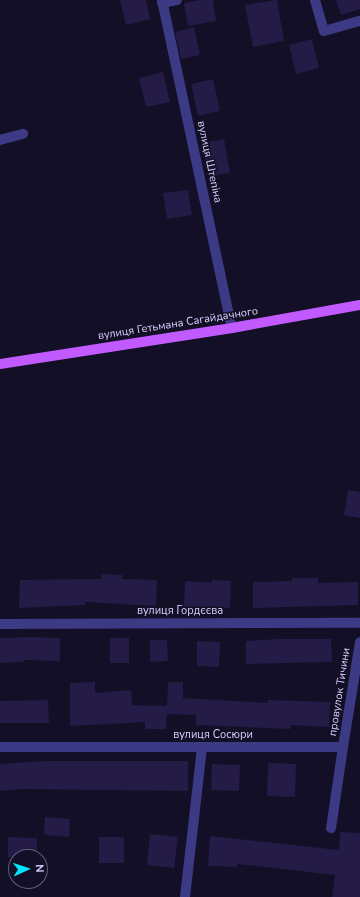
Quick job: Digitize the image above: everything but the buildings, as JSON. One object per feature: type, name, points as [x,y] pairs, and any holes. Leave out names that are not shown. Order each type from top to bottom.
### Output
[{"type":"main road","name":"вулиця Гетьмана Сагайдачного","points":[[0,364],[232,328],[360,305]]},
{"type":"street","points":[[162,1],[177,0]]},
{"type":"street","points":[[314,0],[324,31],[360,21]]},
{"type":"street","name":"вулиця Штепіна","points":[[162,1],[232,328]]},
{"type":"street","points":[[0,140],[23,134]]},
{"type":"street","name":"вулиця Гордєєва","points":[[0,624],[360,623]]},
{"type":"street","name":"провулок Тичини","points":[[343,746],[360,642]]},
{"type":"street","points":[[331,828],[343,746]]},
{"type":"street","name":"вулиця Сосюри","points":[[0,747],[343,746]]},
{"type":"street","points":[[185,897],[202,747]]}]
